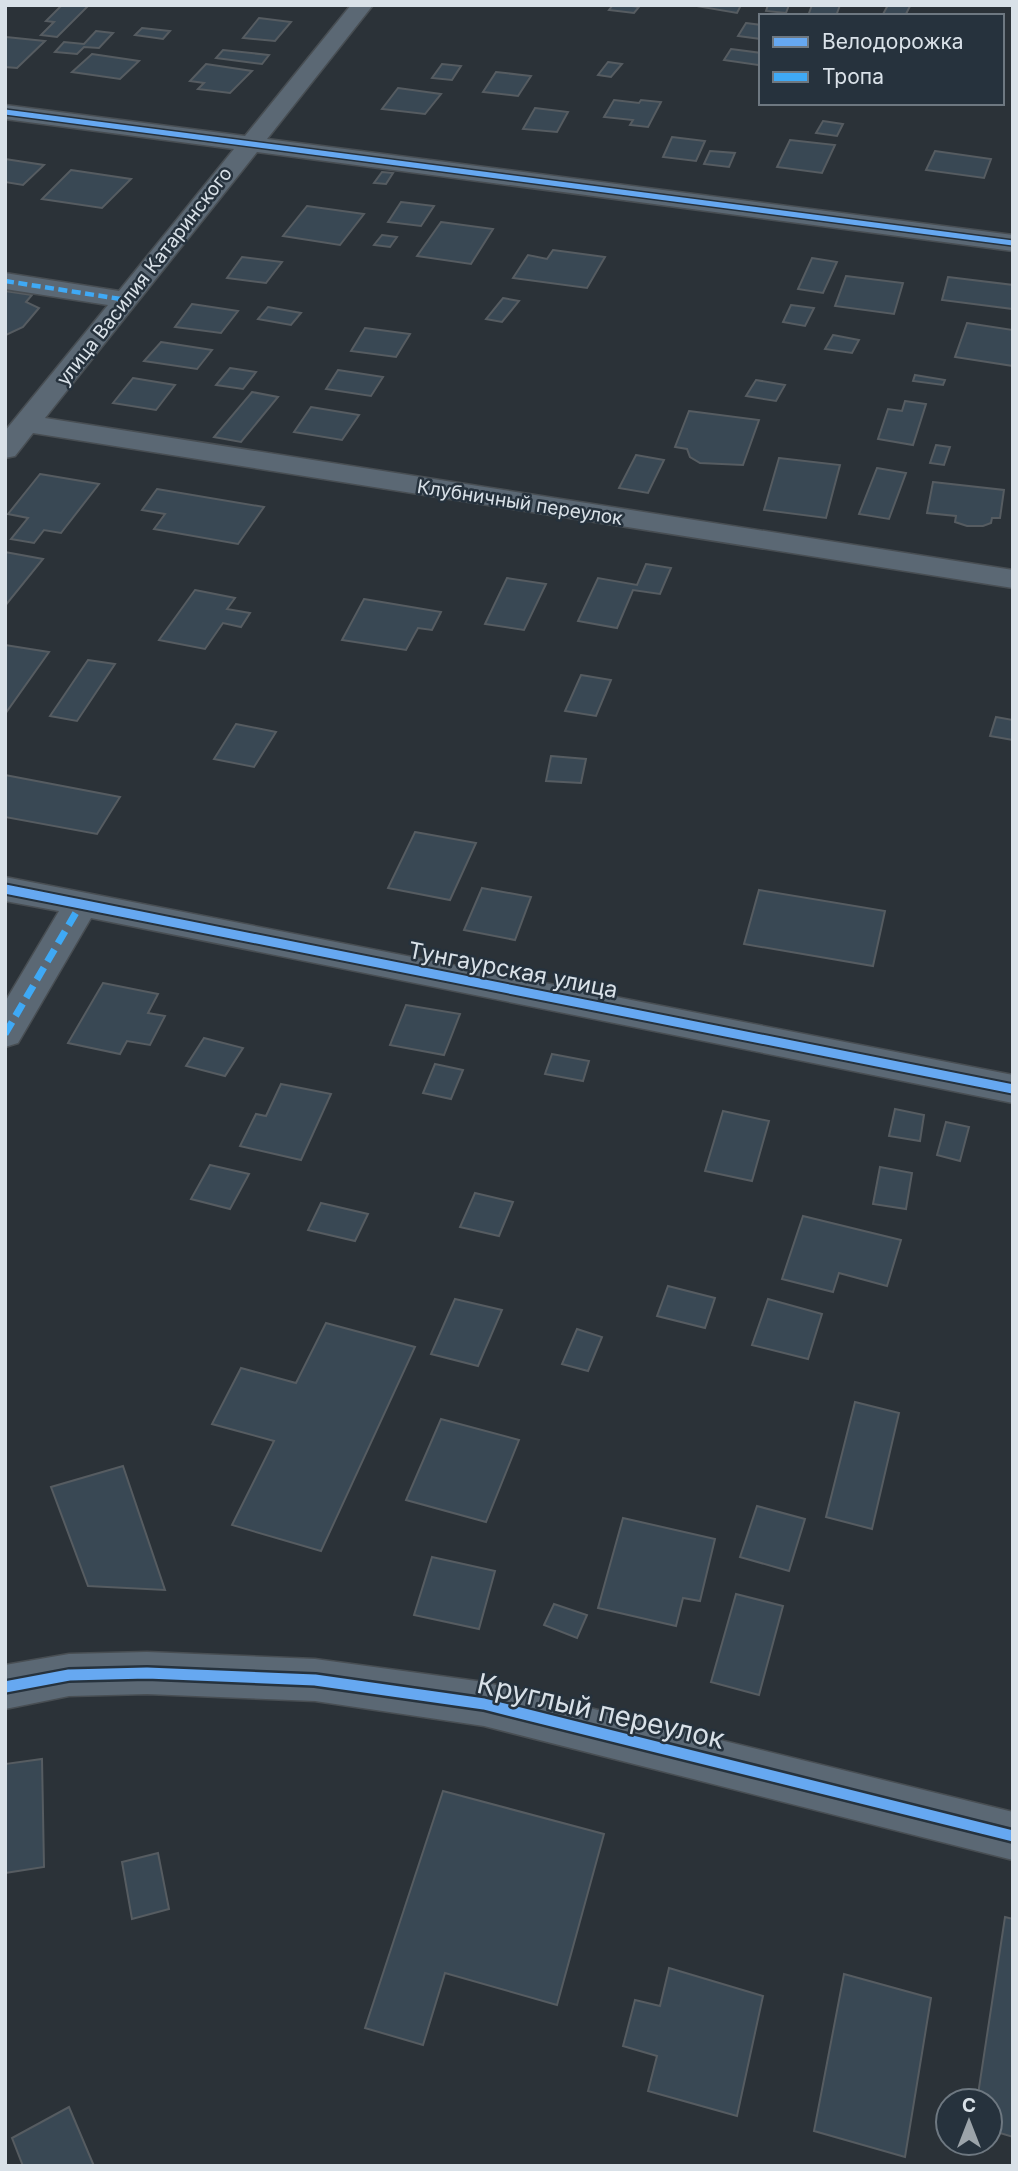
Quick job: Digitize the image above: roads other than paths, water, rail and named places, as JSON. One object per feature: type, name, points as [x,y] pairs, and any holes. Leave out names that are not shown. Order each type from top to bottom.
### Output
[{"type":"street","name":"улица Василия Катаринского","points":[[5,450],[362,5]]},
{"type":"street","points":[[5,112],[1013,243]]},
{"type":"street","points":[[5,281],[127,300]]},
{"type":"street","name":"Клубничный переулок","points":[[27,424],[1013,579]]},
{"type":"street","name":"Тунгаурская улица","points":[[5,889],[1013,1089]]},
{"type":"street","points":[[5,1034],[80,904]]},
{"type":"street","name":"Круглый переулок","points":[[5,1687],[69,1675],[147,1673],[315,1679],[458,1700],[802,1781],[1013,1836]]}]
